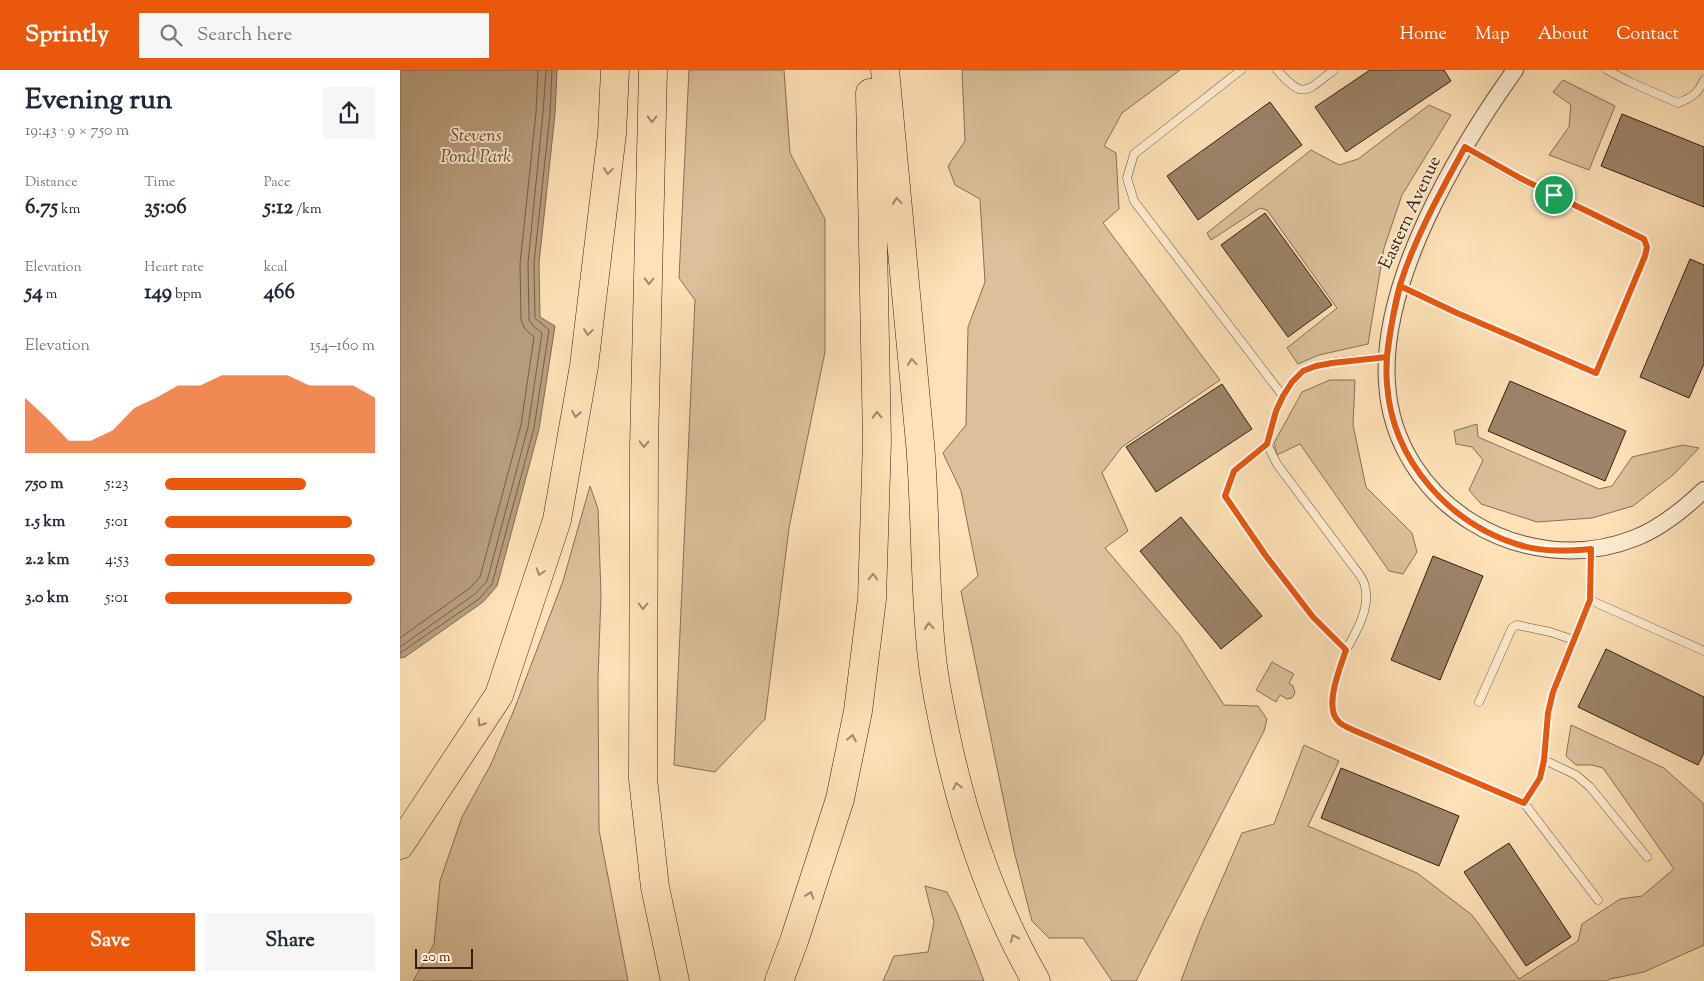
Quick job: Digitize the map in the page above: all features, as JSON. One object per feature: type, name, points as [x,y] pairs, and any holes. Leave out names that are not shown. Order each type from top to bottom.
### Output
[{"type":"highway","points":[[400,846],[499,695],[557,520],[584,366],[612,134],[615,70]]},
{"type":"highway","points":[[653,70],[644,446],[643,779],[655,887],[675,981]]},
{"type":"highway","points":[[779,981],[794,941],[840,799],[858,711],[872,599],[877,441],[870,70]]},
{"type":"highway","points":[[885,70],[920,446],[924,566],[932,658],[939,702],[958,790],[971,834],[987,878],[1024,960],[1036,981]]},
{"type":"street","name":"Eastern Avenue","points":[[1514,70],[1482,117],[1465,147],[1427,221],[1400,286],[1392,319],[1387,357],[1387,384],[1396,432],[1404,451],[1439,497],[1470,522],[1503,539],[1524,546],[1546,550],[1591,549],[1634,539],[1655,530],[1704,490]]},
{"type":"lane","points":[[1241,70],[1134,154],[1127,178],[1134,201],[1283,396]]},
{"type":"lane","points":[[1277,70],[1296,89],[1302,90],[1310,88],[1334,70]]},
{"type":"lane","points":[[1607,70],[1678,103],[1700,91],[1704,80]]},
{"type":"lane","points":[[1400,286],[1457,313],[1596,373],[1645,256],[1647,247],[1644,239],[1520,178],[1465,147]]},
{"type":"lane","points":[[1346,650],[1313,617],[1266,556],[1225,496],[1234,471],[1267,444],[1276,411],[1283,396],[1292,382],[1303,371],[1316,366],[1387,357]]},
{"type":"lane","points":[[1267,444],[1277,464],[1364,583],[1366,599],[1360,622],[1346,650],[1332,702],[1333,714],[1340,722],[1353,730],[1524,803],[1598,900]]},
{"type":"lane","points":[[1524,803],[1540,778],[1544,760],[1548,713],[1553,692],[1590,600],[1591,549]]},
{"type":"lane","points":[[1590,600],[1704,651]]},
{"type":"lane","points":[[1479,702],[1512,628],[1517,625],[1550,632],[1574,640]]},
{"type":"lane","points":[[1544,760],[1576,775],[1590,787],[1646,857]]},
{"type":"shaded area","points":[[689,70],[784,70],[790,153],[825,219],[825,352],[789,528],[765,719],[715,772],[674,765],[695,300],[679,278]]},
{"type":"shaded area","points":[[962,70],[1180,70],[1122,113],[1104,146],[1116,153],[1119,209],[1103,223],[1220,380],[1122,447],[1102,473],[1128,531],[1105,548],[1180,636],[1224,705],[1258,706],[1267,719],[1264,731],[1136,981],[1112,981],[1083,938],[1049,938],[1032,921],[1014,851],[961,591],[978,576],[961,491],[943,453],[966,425],[968,327],[985,282],[980,199],[955,185],[948,166],[965,141]]},
{"type":"shaded area","points":[[1563,80],[1615,106],[1589,170],[1549,155],[1569,127],[1571,105],[1553,92]]},
{"type":"shaded area","points":[[1429,105],[1451,115],[1402,195],[1384,248],[1368,344],[1319,355],[1298,364],[1287,348],[1337,308],[1267,210],[1260,208],[1211,240],[1207,233],[1311,150],[1339,165],[1358,159]]},
{"type":"shaded area","points":[[1330,380],[1355,380],[1353,425],[1366,487],[1412,533],[1417,552],[1403,574],[1389,571],[1300,444],[1277,455],[1274,443],[1302,392]]},
{"type":"shaded area","points":[[1477,424],[1478,437],[1599,489],[1612,486],[1632,457],[1683,445],[1699,448],[1673,475],[1633,506],[1592,518],[1537,522],[1481,504],[1469,490],[1483,460],[1472,447],[1456,444],[1454,431]]},
{"type":"shaded area","points":[[590,486],[598,509],[601,595],[598,679],[599,830],[628,981],[413,981],[434,944],[440,881],[462,817],[491,764],[514,710],[563,581]]},
{"type":"shaded area","points":[[1272,662],[1294,674],[1289,683],[1293,686],[1295,693],[1292,698],[1287,699],[1280,695],[1276,702],[1256,690]]},
{"type":"shaded area","points":[[1571,725],[1664,768],[1704,804],[1704,945],[1644,972],[1607,981],[1181,981],[1200,930],[1242,833],[1274,824],[1304,745],[1339,761],[1308,826],[1417,873],[1472,915],[1519,979],[1578,941],[1582,924],[1620,899],[1642,896],[1674,869],[1603,768],[1592,765],[1576,765],[1566,756]]},
{"type":"shaded area","points":[[925,886],[947,892],[957,912],[984,981],[883,981],[894,956],[928,952],[934,922]]},
{"type":"water","name":"Stevens Pond Park","points":[[400,70],[557,70],[555,114],[539,263],[540,317],[555,326],[539,429],[497,586],[483,602],[405,657],[400,658]]},
{"type":"building","points":[[1370,70],[1444,70],[1451,81],[1346,152],[1315,107]]},
{"type":"building","points":[[1270,102],[1302,145],[1198,220],[1167,176]]},
{"type":"building","points":[[1622,114],[1704,147],[1704,207],[1601,166]]},
{"type":"building","points":[[1265,213],[1332,305],[1288,337],[1221,245]]},
{"type":"building","points":[[1690,259],[1704,265],[1704,364],[1689,398],[1640,377]]},
{"type":"building","points":[[1510,381],[1626,431],[1605,481],[1488,431]]},
{"type":"building","points":[[1222,384],[1252,429],[1156,492],[1126,447]]},
{"type":"building","points":[[1181,517],[1262,616],[1221,649],[1140,551]]},
{"type":"building","points":[[1433,556],[1483,576],[1440,680],[1391,660]]},
{"type":"building","points":[[1606,649],[1704,697],[1704,753],[1698,765],[1578,707]]},
{"type":"building","points":[[1341,768],[1459,816],[1439,866],[1321,818]]},
{"type":"building","points":[[1509,843],[1571,937],[1526,966],[1464,872]]},
{"type":"route","points":[[1554,195],[1465,147],[1413,251],[1400,286],[1392,319],[1387,357],[1332,363],[1303,371],[1292,382],[1283,396],[1276,411],[1267,444],[1234,471],[1225,496],[1266,556],[1313,617],[1346,650],[1332,702],[1333,714],[1340,722],[1353,730],[1524,803],[1540,778],[1544,760],[1548,713],[1553,692],[1590,600],[1591,549],[1569,551],[1546,550],[1524,546],[1503,539],[1470,522],[1434,492],[1404,451],[1396,432],[1390,409],[1387,384],[1387,357],[1392,319],[1400,286],[1457,313],[1596,373],[1645,256],[1647,247],[1644,239],[1554,195]]}]
